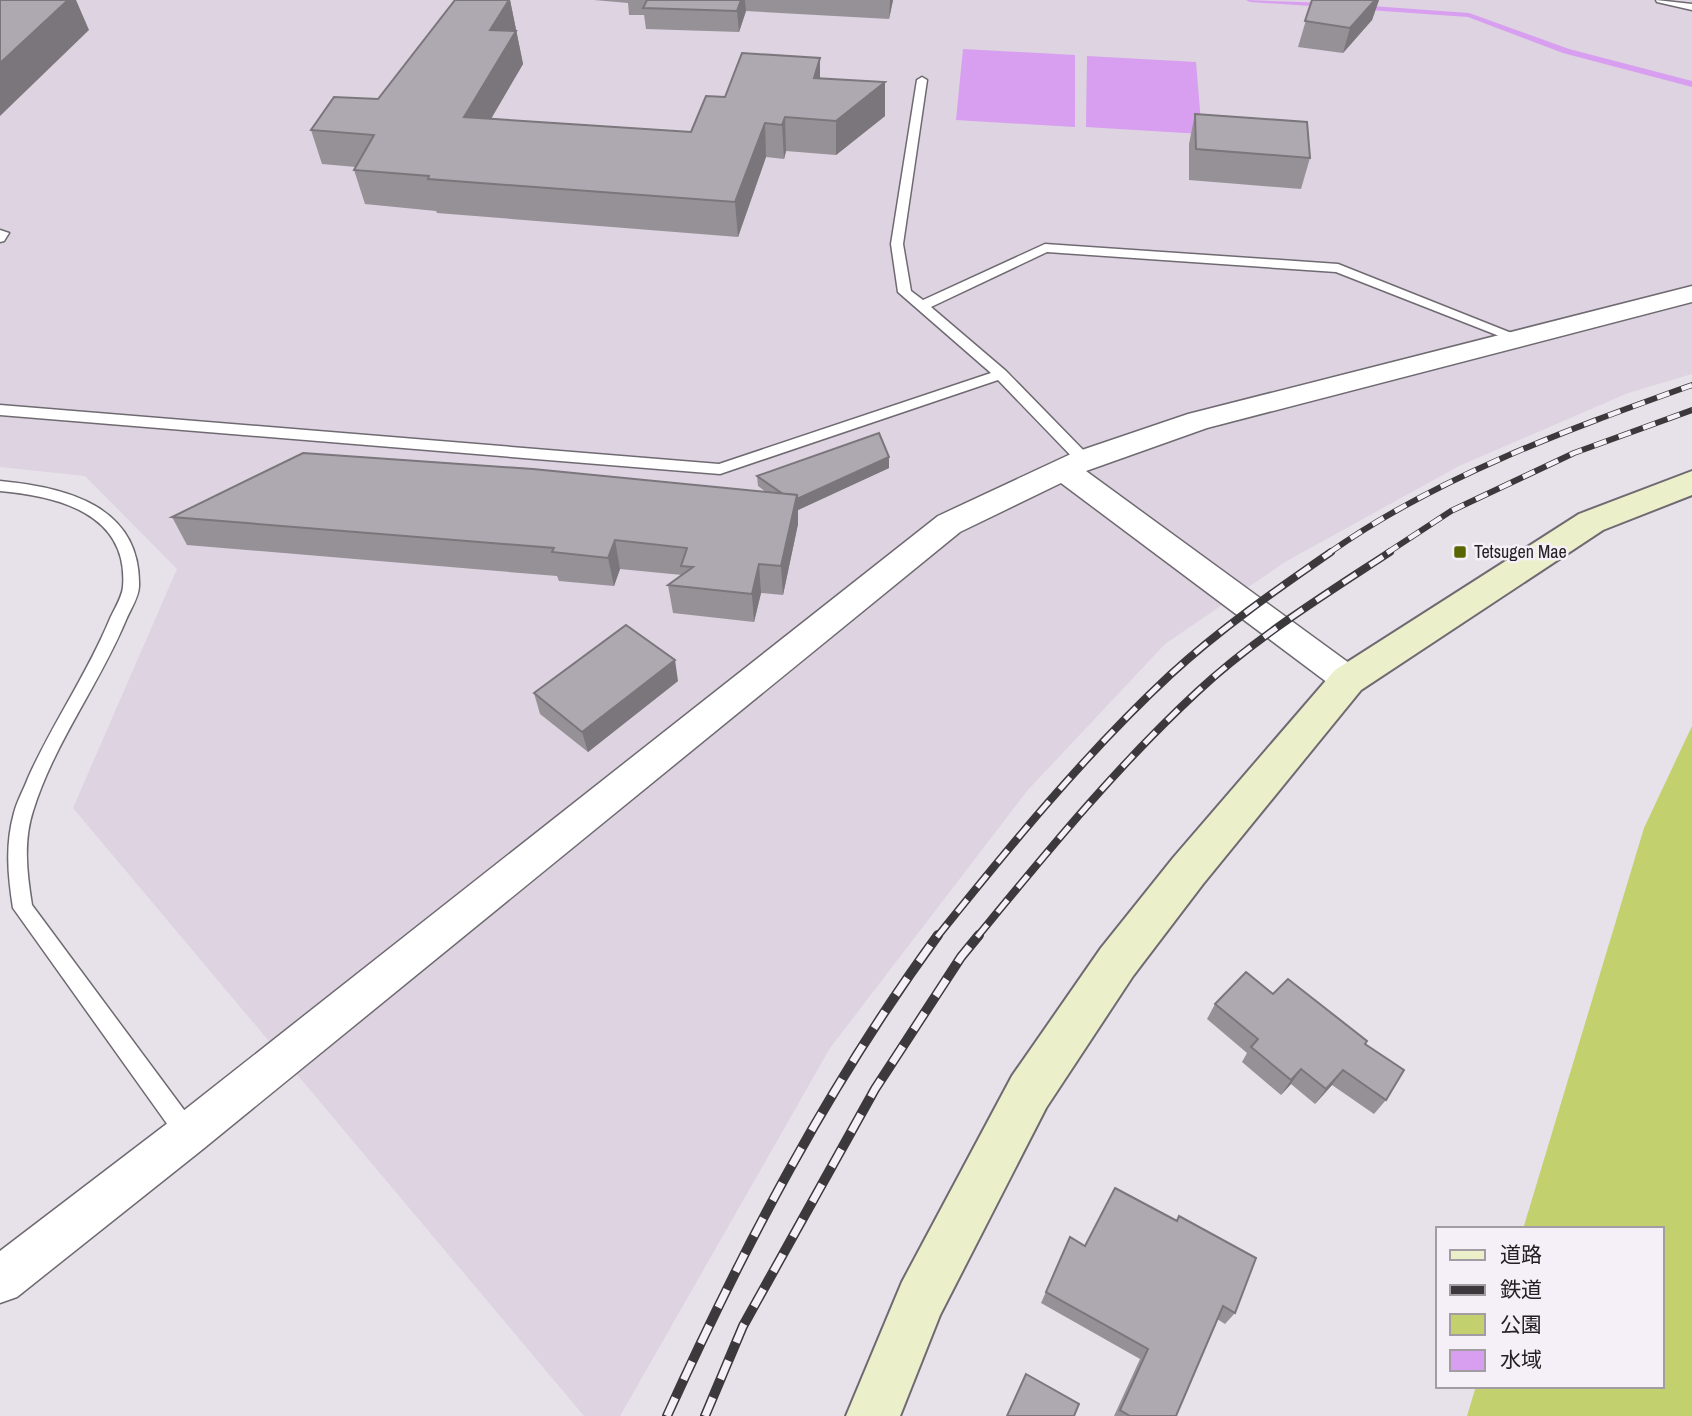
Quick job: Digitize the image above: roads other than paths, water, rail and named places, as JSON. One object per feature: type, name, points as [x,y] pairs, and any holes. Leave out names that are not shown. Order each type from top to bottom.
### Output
[{"type":"street","points":[[0,1280],[188,1134],[949,524],[1074,465],[1198,421],[1692,294]]},
{"type":"street","points":[[1074,465],[1348,680]]},
{"type":"street","points":[[873,1416],[920,1300],[1029,1092],[1117,962],[1188,871],[1348,680],[1591,522],[1692,482]]},
{"type":"lane","points":[[1661,0],[1692,7]]},
{"type":"lane","points":[[922,80],[897,244],[905,292],[1001,374],[1074,465]]},
{"type":"lane","points":[[922,306],[1045,248],[1338,268],[1517,338]]},
{"type":"lane","points":[[0,410],[720,469],[1001,374]]},
{"type":"lane","points":[[0,486],[33,489],[73,499],[108,522],[127,552],[131,588],[106,650],[53,742],[23,812],[16,865],[23,908],[188,1134]]},
{"type":"water","points":[[963,49],[1075,55],[1075,127],[956,120]]},
{"type":"water","points":[[1087,56],[1196,62],[1202,134],[1086,127]]},
{"type":"waterway","points":[[1250,0],[1327,5]]},
{"type":"waterway","points":[[1358,7],[1469,15],[1566,51],[1692,84]]},
{"type":"railway","points":[[1329,553],[1414,501],[1504,457],[1692,385]]},
{"type":"railway","points":[[1387,553],[1451,511],[1574,453],[1692,410]]},
{"type":"railway","points":[[937,937],[1049,802],[1138,705],[1209,642],[1269,595],[1331,552]]},
{"type":"railway","points":[[977,937],[1110,780],[1197,692],[1266,636],[1390,552]]},
{"type":"railway","points":[[667,1416],[726,1291],[790,1168],[860,1049],[938,935]]},
{"type":"railway","points":[[705,1416],[743,1326],[875,1089],[961,957],[979,935]]},
{"type":"place","name":"Tetsugen Mae","points":[[1460,552]]}]
